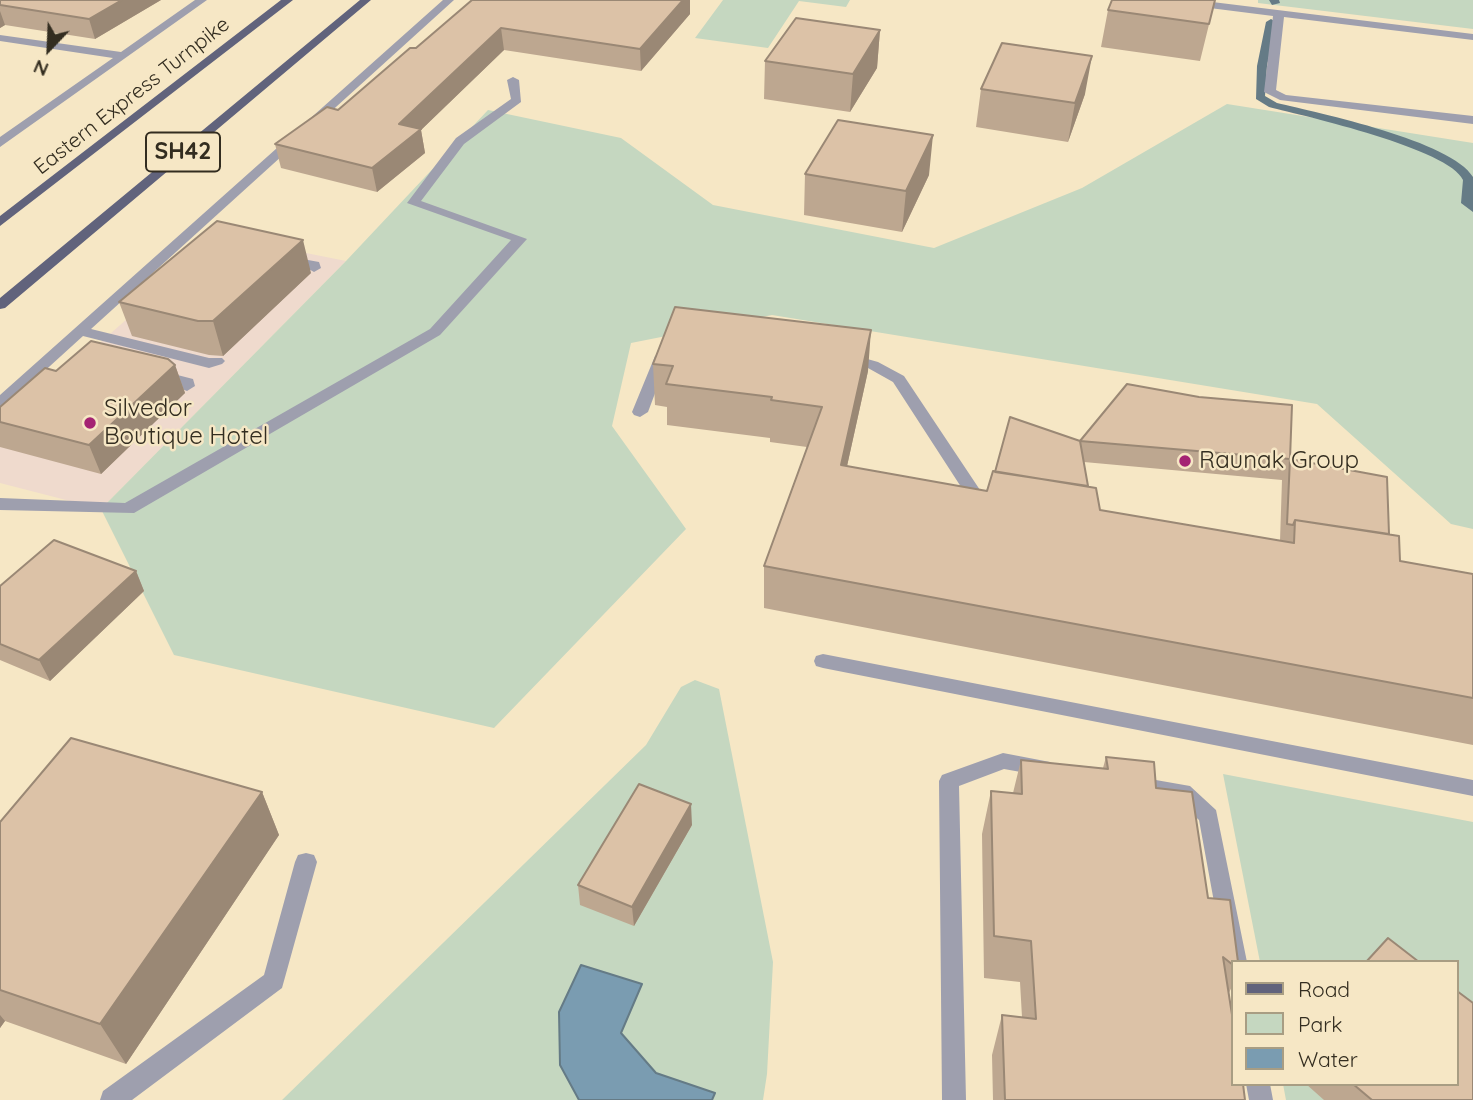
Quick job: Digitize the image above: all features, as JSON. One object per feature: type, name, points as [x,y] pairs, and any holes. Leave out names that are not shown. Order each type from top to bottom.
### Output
[{"type":"main road","name":"Eastern Express Turnpike","points":[[0,222],[288,0]]},
{"type":"main road","name":"SH42","points":[[0,305],[366,0]]},
{"type":"street","points":[[0,143],[202,0]]},
{"type":"street","points":[[0,403],[449,0]]},
{"type":"street","points":[[1170,0],[1473,37]]},
{"type":"street","points":[[1279,13],[1270,92],[1284,98],[1473,120]]},
{"type":"street","points":[[0,38],[123,56]]},
{"type":"street","points":[[0,504],[128,509],[435,332],[520,239],[413,203],[460,141],[517,100],[513,80]]},
{"type":"street","points":[[184,238],[205,243]]},
{"type":"street","points":[[277,258],[314,265],[314,268]]},
{"type":"street","points":[[80,331],[209,363],[216,361]]},
{"type":"street","points":[[640,412],[670,337]]},
{"type":"street","points":[[57,352],[79,357]]},
{"type":"street","points":[[834,355],[873,365],[899,379],[981,505],[994,508]]},
{"type":"street","points":[[139,371],[188,382],[187,386]]},
{"type":"street","points":[[823,661],[1473,788]]},
{"type":"street","points":[[954,1100],[948,782],[1003,761],[1067,772]]},
{"type":"street","points":[[1119,781],[1183,792],[1209,816],[1236,960]]},
{"type":"street","points":[[112,1100],[274,981],[306,862]]},
{"type":"shaded area","points":[[221,236],[346,261],[101,509],[0,483],[0,431]]},
{"type":"green space","points":[[723,0],[850,0],[846,7],[799,1],[768,48],[695,38]]},
{"type":"green space","points":[[1258,0],[1473,0],[1473,29],[1258,3]]},
{"type":"green space","points":[[1227,104],[1473,143],[1473,529],[1451,524],[1317,404],[772,315],[631,343],[612,426],[686,529],[494,728],[174,655],[101,509],[346,261],[488,110],[621,138],[713,205],[934,248],[1082,188]]},
{"type":"green space","points":[[695,680],[719,689],[773,962],[767,1074],[763,1100],[282,1100],[646,745],[681,687]]},
{"type":"green space","points":[[1223,774],[1473,822],[1473,1100],[1286,1100],[1283,1086],[1459,1086],[1459,960],[1260,960]]},
{"type":"water","points":[[581,965],[642,984],[621,1033],[656,1073],[715,1093],[712,1100],[579,1100],[560,1065],[559,1012]]},
{"type":"building","points":[[0,0],[122,0],[89,19],[0,5]]},
{"type":"building","points":[[472,0],[683,0],[640,49],[501,28],[399,124],[421,129],[372,168],[275,144],[327,107],[338,110],[410,48],[416,48]]},
{"type":"building","points":[[1112,0],[1215,0],[1209,24],[1108,10]]},
{"type":"building","points":[[796,18],[880,30],[853,74],[765,61]]},
{"type":"building","points":[[1002,43],[1092,56],[1075,103],[981,89]]},
{"type":"building","points":[[838,120],[933,135],[906,191],[805,174]]},
{"type":"building","points":[[217,221],[303,240],[213,321],[198,321],[119,302]]},
{"type":"building","points":[[675,307],[871,330],[841,465],[987,491],[993,471],[1096,488],[1100,510],[1294,543],[1295,520],[1399,536],[1400,561],[1473,574],[1473,698],[764,566],[822,407],[771,400],[772,397],[666,384],[673,366],[653,364]]},
{"type":"building","points":[[91,341],[168,359],[175,365],[89,445],[0,422],[0,407],[45,368],[56,371]]},
{"type":"building","points":[[1127,384],[1199,397],[1292,405],[1290,459],[1080,441]]},
{"type":"building","points":[[1010,417],[1080,441],[1088,486],[995,472]]},
{"type":"building","points":[[1290,459],[1387,477],[1389,534],[1295,520],[1293,525],[1287,524]]},
{"type":"building","points":[[54,540],[136,571],[39,660],[0,644],[0,586]]},
{"type":"building","points":[[71,738],[262,792],[100,1024],[0,990],[0,822]]},
{"type":"building","points":[[1106,757],[1154,762],[1156,788],[1192,792],[1208,898],[1230,900],[1238,960],[1232,960],[1232,964],[1223,957],[1232,1015],[1232,1086],[1243,1086],[1245,1100],[1005,1100],[1002,1015],[1036,1019],[1031,941],[994,936],[991,791],[1022,794],[1021,760],[1108,769]]},
{"type":"building","points":[[639,784],[691,804],[632,907],[578,885]]},
{"type":"building","points":[[1388,938],[1416,960],[1368,960]]},
{"type":"building","points":[[1459,992],[1473,1003],[1473,1100],[1372,1100],[1355,1086],[1459,1086]]},
{"type":"waterway","points":[[1271,22],[1262,66],[1260,97],[1273,105],[1406,143],[1453,163],[1469,180],[1467,203],[1473,208]]},
{"type":"place","name":"Silvedor Boutique Hotel","points":[[90,423]]},
{"type":"place","name":"Raunak Group","points":[[1185,461]]}]
